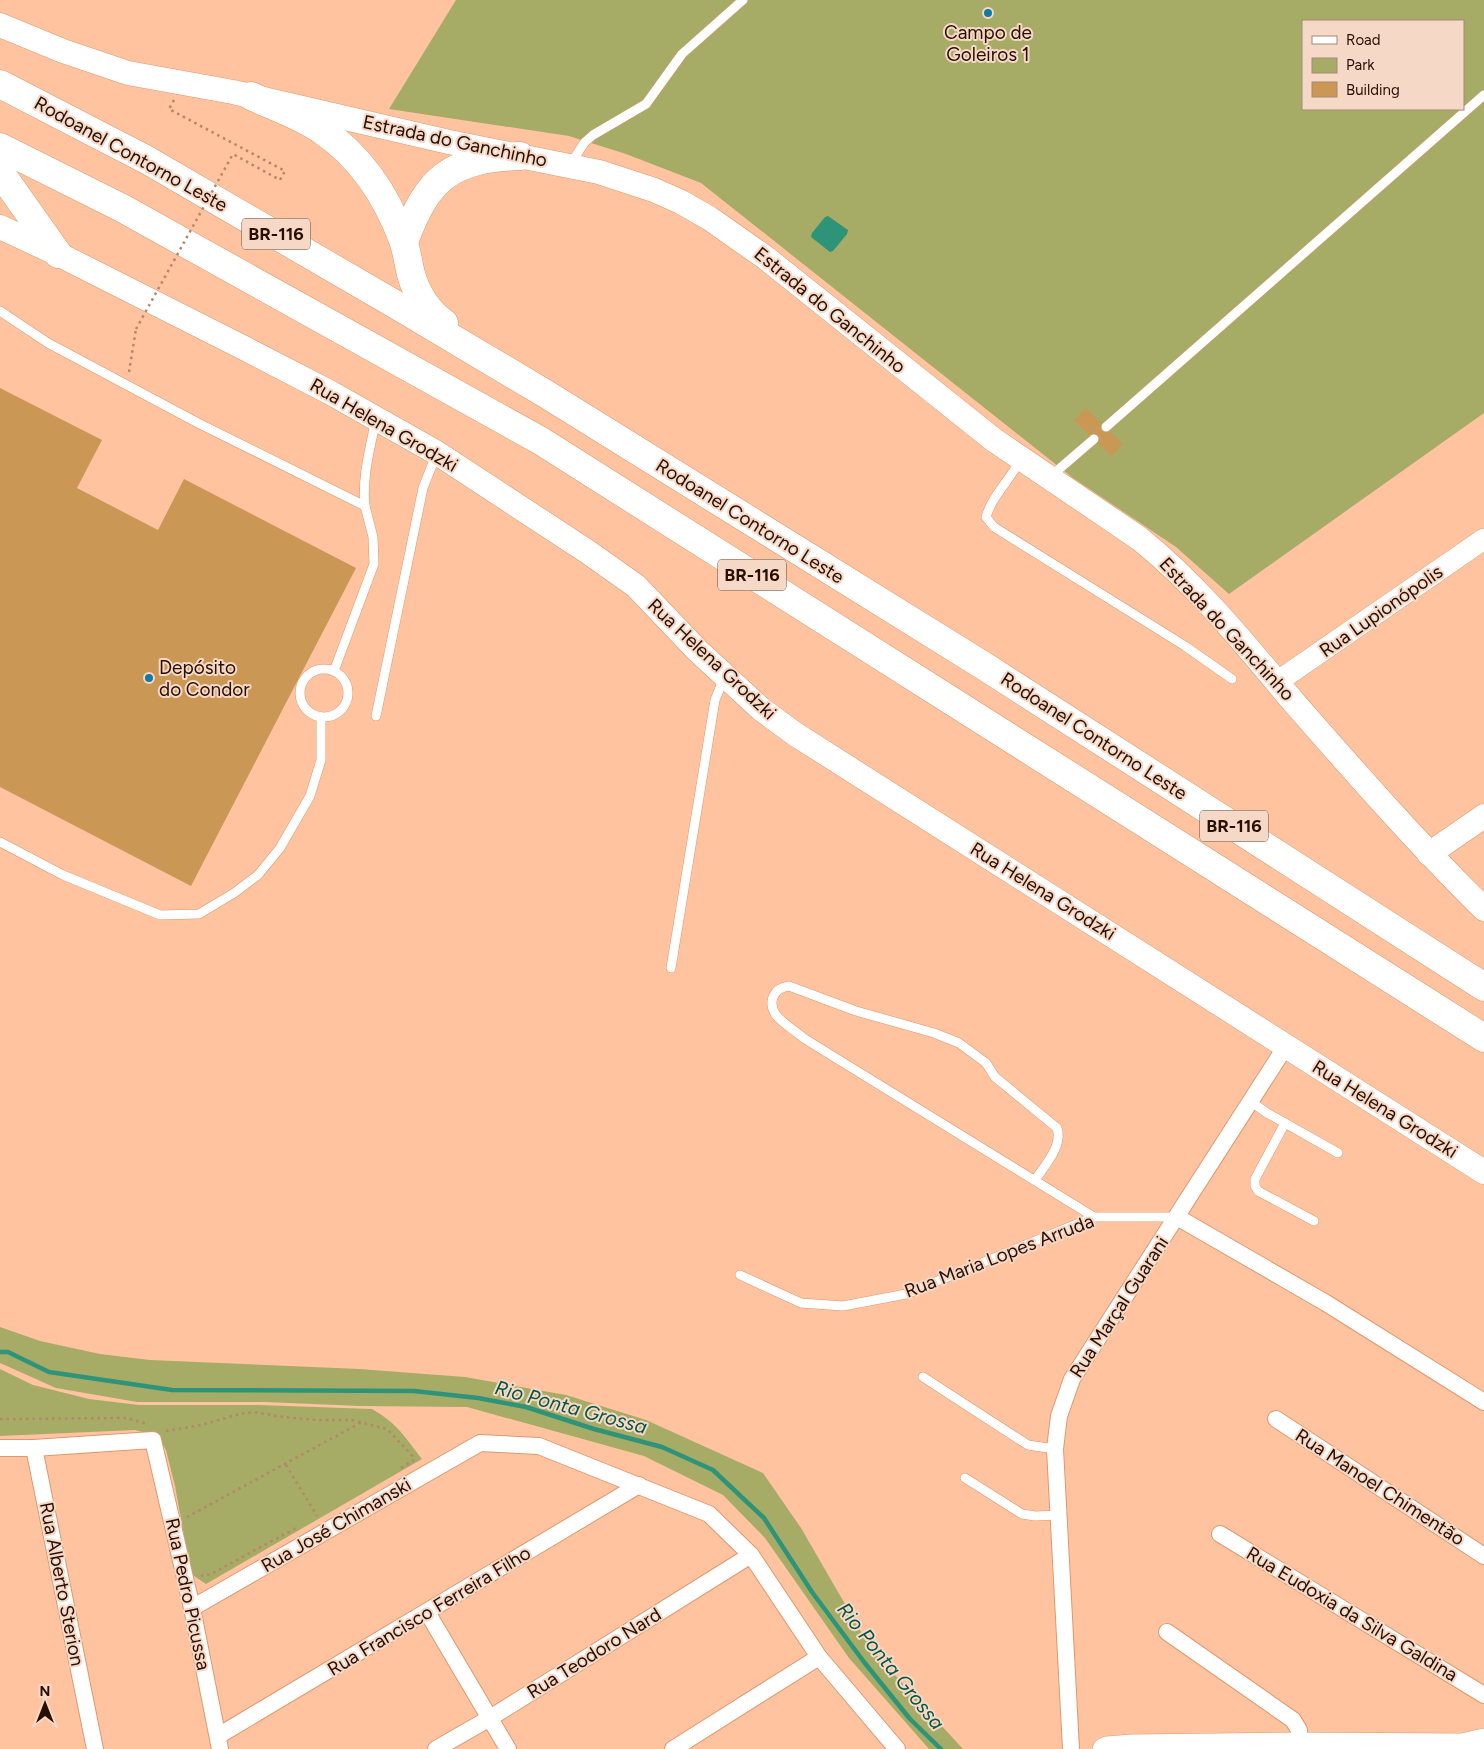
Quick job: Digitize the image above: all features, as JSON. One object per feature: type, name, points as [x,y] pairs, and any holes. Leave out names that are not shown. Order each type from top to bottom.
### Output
[{"type":"highway","name":"Rodoanel Contorno Leste","points":[[0,84],[147,160],[546,394],[984,666],[1484,987]]},
{"type":"highway","points":[[251,96],[304,120],[323,131],[341,146],[372,179],[388,205],[404,242],[411,275],[417,292],[426,306],[439,320],[546,394]]},
{"type":"highway","name":"BR-116","points":[[0,147],[122,208],[541,441],[1484,1038]]},
{"type":"highway","points":[[404,242],[422,200],[448,172],[480,159],[520,156]]},
{"type":"highway","points":[[0,172],[58,254]]},
{"type":"main road","name":"Estrada do Ganchinho","points":[[0,25],[97,64],[128,73],[251,96],[420,136],[599,172],[654,190],[709,218],[766,258],[948,404],[1020,458],[1140,539],[1163,557],[1210,606],[1369,789],[1484,909]]},
{"type":"main road","name":"Rua Helena Grodzki","points":[[0,227],[58,254],[297,376],[437,452],[636,586],[698,651],[761,709],[795,734],[1484,1172]]},
{"type":"main road","points":[[1430,854],[1484,816]]},
{"type":"street","name":"Rua Lupionópolis","points":[[1277,682],[1484,539]]},
{"type":"street","name":"Rua Marçal Guarani","points":[[1071,1749],[1055,1449],[1060,1416],[1072,1379],[1286,1046]]},
{"type":"street","name":"Rua Maria Lopes Arruda","points":[[1177,1217],[1326,1303],[1484,1402]]},
{"type":"street","name":"Rua Manoel Chimentão","points":[[1276,1419],[1484,1556]]},
{"type":"street","points":[[0,1448],[34,1448],[156,1433]]},
{"type":"street","name":"Rua Pedro Picussa","points":[[156,1433],[219,1742]]},
{"type":"street","name":"Rua José Chimanski","points":[[192,1608],[480,1442],[539,1446],[639,1485]]},
{"type":"street","name":"Rua Alberto Sterion","points":[[34,1448],[95,1749]]},
{"type":"street","points":[[639,1485],[709,1514],[751,1555],[819,1657],[897,1749]]},
{"type":"street","name":"Rua Francisco Ferreira Filho","points":[[219,1742],[427,1612],[639,1485]]},
{"type":"street","name":"Rua Eudoxia da Silva Galdina","points":[[1220,1534],[1484,1695]]},
{"type":"street","name":"Rua Teodoro Nard","points":[[436,1749],[490,1718],[751,1555]]},
{"type":"street","points":[[427,1612],[508,1749]]},
{"type":"street","points":[[1167,1632],[1293,1720],[1299,1730],[1299,1743]]},
{"type":"street","points":[[673,1749],[819,1657]]},
{"type":"street","points":[[1103,1749],[1132,1745],[1462,1744],[1484,1739]]},
{"type":"lane","points":[[570,165],[584,144],[593,135],[646,104],[682,54],[743,0]]},
{"type":"lane","points":[[1106,427],[1484,95]]},
{"type":"lane","points":[[0,311],[48,343],[198,423],[365,506]]},
{"type":"lane","points":[[334,671],[374,564],[373,537],[363,490],[364,475],[376,419]]},
{"type":"lane","points":[[1049,478],[1094,439]]},
{"type":"lane","points":[[376,716],[424,488],[437,452]]},
{"type":"lane","points":[[1020,458],[1012,476],[989,505],[986,517],[994,527],[1185,646],[1232,679]]},
{"type":"lane","points":[[327,669],[334,671],[345,681],[348,696],[342,709],[336,714],[321,717],[308,711],[300,698],[300,690],[306,677],[312,672],[327,669]]},
{"type":"lane","points":[[671,968],[715,700],[725,675]]},
{"type":"lane","points":[[0,842],[63,876],[160,915],[199,914],[234,893],[258,875],[280,848],[310,796],[321,760],[321,717]]},
{"type":"lane","points":[[1035,1180],[1058,1143],[1060,1135],[1057,1128],[995,1077],[986,1063],[959,1043],[934,1033],[856,1011],[790,986],[780,987],[773,995],[772,1005],[776,1016],[804,1039],[1094,1217]]},
{"type":"lane","points":[[1250,1101],[1338,1153]]},
{"type":"lane","points":[[1285,1122],[1255,1179],[1255,1186],[1258,1191],[1314,1221]]},
{"type":"lane","name":"Rua Maria Lopes Arruda","points":[[740,1275],[801,1303],[843,1306],[906,1294],[1094,1217],[1177,1217]]},
{"type":"lane","points":[[923,1377],[1028,1445],[1055,1449]]},
{"type":"lane","points":[[965,1478],[1022,1514],[1035,1516],[1059,1515]]},
{"type":"path","points":[[127,385],[136,329],[233,154],[280,180],[285,171],[170,109],[183,84]]},
{"type":"path","points":[[0,1419],[126,1418],[148,1424],[156,1433],[201,1425],[254,1412],[317,1420],[352,1420],[388,1429],[410,1453],[424,1475]]},
{"type":"path","points":[[184,1519],[362,1422]]},
{"type":"path","points":[[400,1469],[414,1460]]},
{"type":"path","points":[[286,1464],[317,1516],[324,1513]]},
{"type":"path","points":[[196,1573],[203,1576],[211,1574],[302,1525]]},
{"type":"green space","points":[[456,0],[1484,0],[1484,413],[1229,594],[1176,547],[1073,478],[701,183],[626,154],[569,136],[389,109]]},
{"type":"green space","points":[[0,1327],[40,1341],[100,1354],[150,1360],[359,1369],[465,1377],[566,1395],[646,1420],[763,1473],[801,1528],[871,1649],[963,1749],[929,1749],[849,1658],[765,1538],[723,1495],[644,1456],[467,1407],[360,1406],[265,1402],[137,1402],[56,1388],[0,1363]]},
{"type":"green space","points":[[0,1369],[33,1385],[89,1399],[139,1405],[259,1405],[372,1409],[394,1425],[422,1459],[206,1584],[191,1574],[175,1486],[166,1450],[158,1436],[135,1430],[0,1436]]},
{"type":"water","points":[[828,216],[848,230],[847,234],[830,252],[811,237],[812,233]]},
{"type":"building","name":"Depósito do Condor","points":[[0,388],[102,440],[77,488],[158,530],[184,479],[356,568],[191,886],[0,787]]},
{"type":"building","points":[[1086,408],[1101,423],[1100,428],[1102,431],[1110,432],[1123,444],[1111,456],[1098,443],[1100,438],[1098,435],[1093,433],[1089,435],[1074,420]]},
{"type":"waterway","name":"Rio Ponta Grossa","points":[[0,1352],[8,1352],[49,1372],[172,1390],[414,1391],[478,1398],[526,1407],[594,1429],[662,1447],[713,1470],[764,1518],[812,1592],[864,1662],[910,1719],[941,1749]]},
{"type":"place","name":"Campo de Goleiros 1","points":[[988,13]]},
{"type":"place","name":"Depósito do Condor","points":[[149,678]]}]
